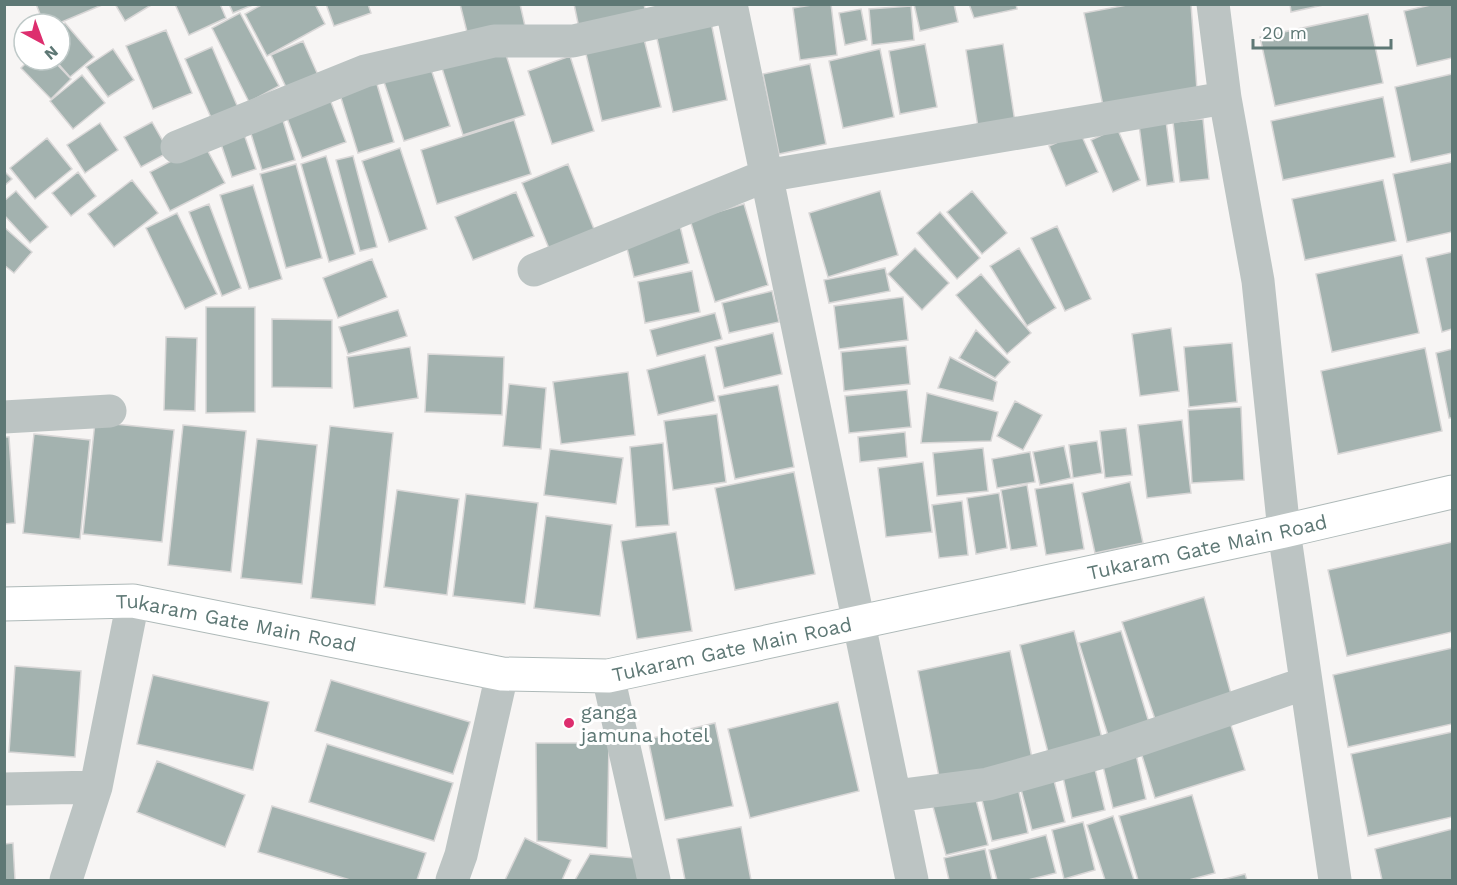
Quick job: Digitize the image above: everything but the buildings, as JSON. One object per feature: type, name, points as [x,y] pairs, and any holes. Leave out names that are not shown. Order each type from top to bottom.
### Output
[{"type":"street","points":[[1213,4],[1225,98],[1258,281],[1284,531],[1335,880]]},
{"type":"street","points":[[177,147],[365,71],[494,41],[573,41],[731,5],[912,880]]},
{"type":"street","points":[[534,270],[765,176],[1225,98]]},
{"type":"street","points":[[4,417],[110,411]]},
{"type":"street","name":"Tukaram Gate Main Road","points":[[4,604],[133,601],[502,674],[608,676],[860,624],[1452,492]]},
{"type":"street","points":[[66,880],[96,787],[133,601]]},
{"type":"street","points":[[452,880],[461,855],[502,674]]},
{"type":"street","points":[[608,676],[654,880]]},
{"type":"street","points":[[895,795],[988,784],[1106,751],[1306,683]]},
{"type":"street","points":[[4,789],[96,787]]},
{"type":"place","name":"ganga jamuna hotel","points":[[569,723]]}]
